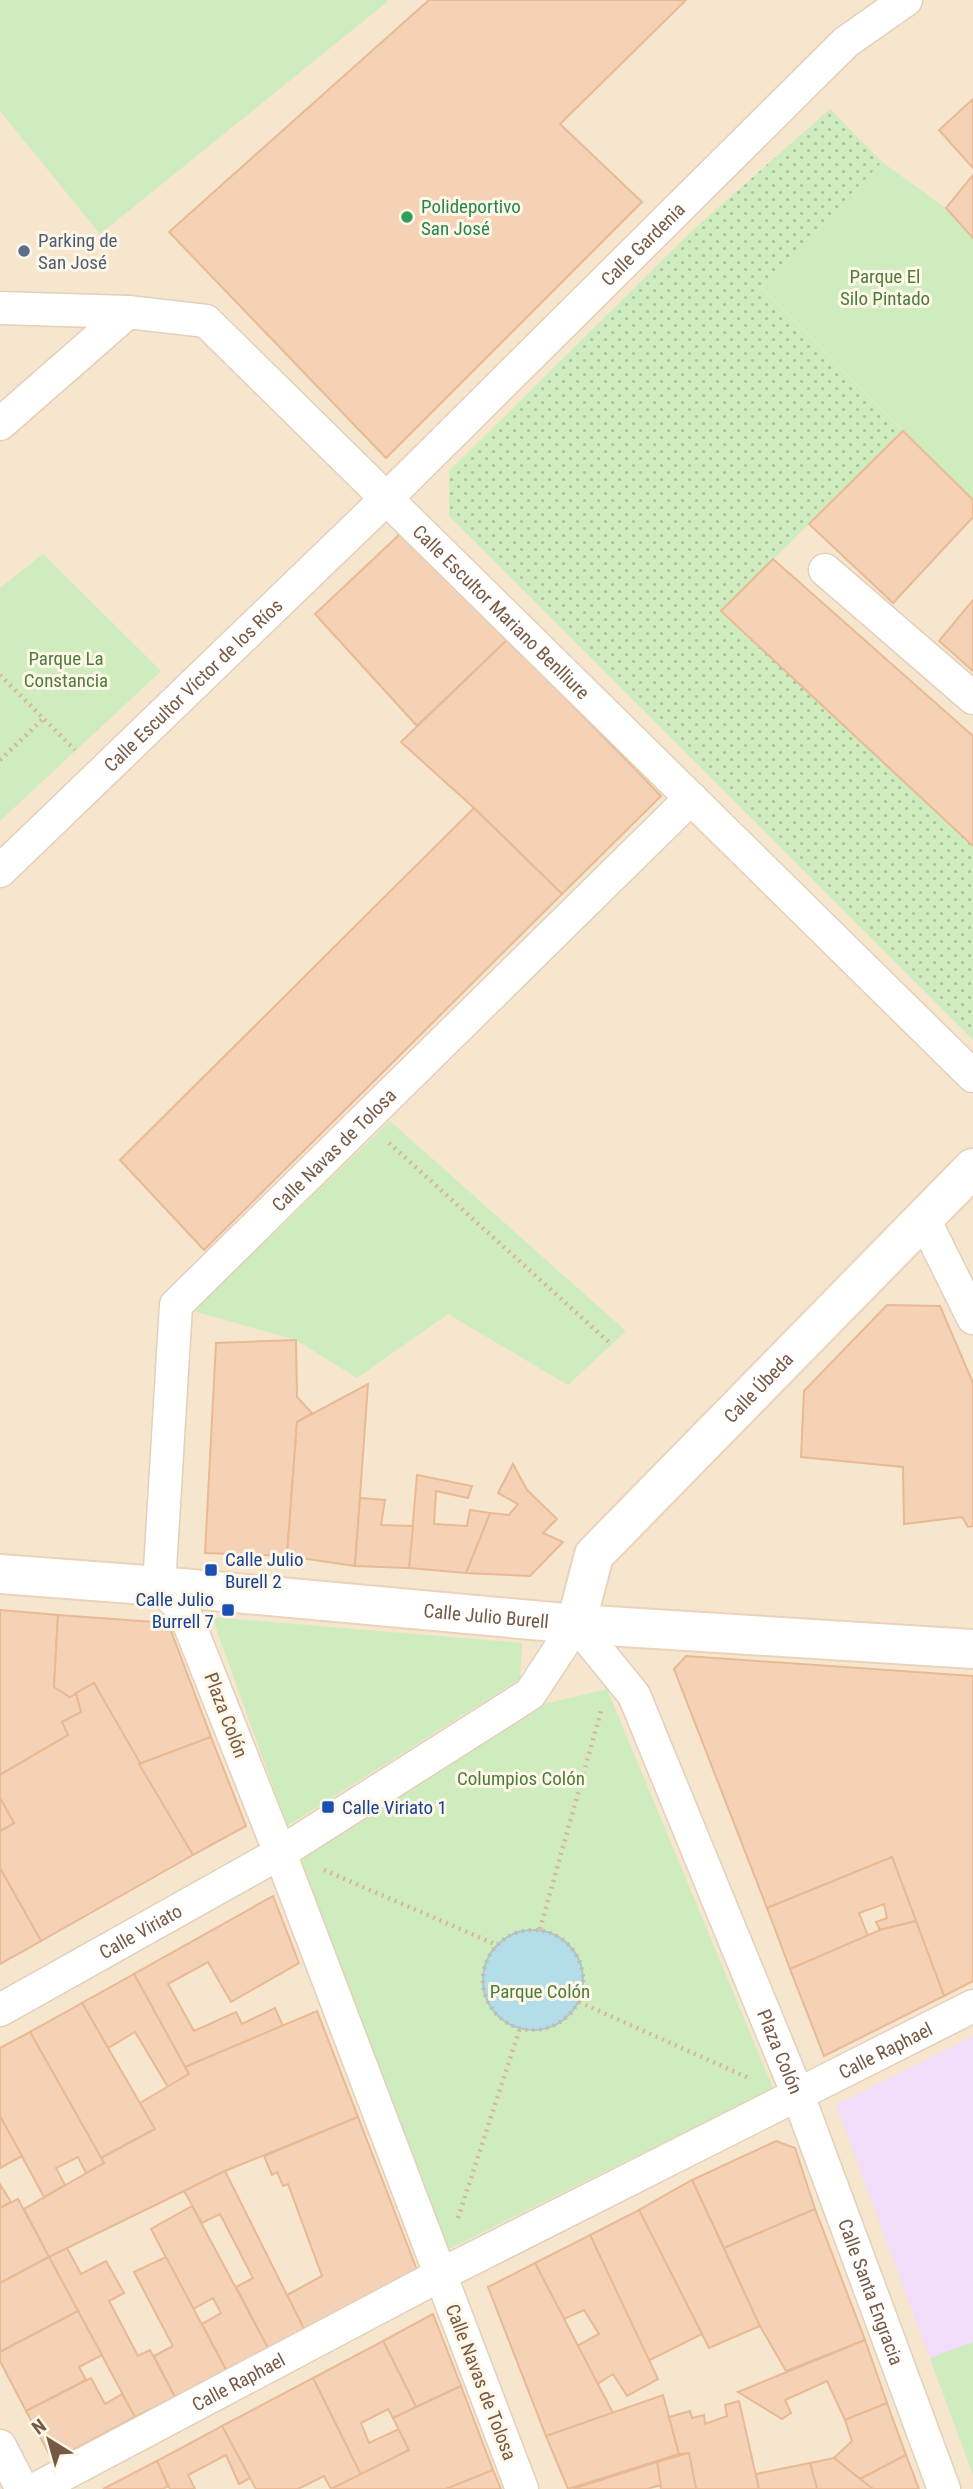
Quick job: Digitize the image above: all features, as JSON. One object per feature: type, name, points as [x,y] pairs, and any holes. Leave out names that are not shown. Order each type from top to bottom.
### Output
[{"type":"main road","name":"Calle Úbeda","points":[[576,1624],[594,1555],[973,1168]]},
{"type":"main road","name":"Calle Julio Burell","points":[[0,1574],[576,1624],[973,1649]]},
{"type":"street","name":"Calle Gardenia","points":[[386,499],[846,42],[906,0]]},
{"type":"street","name":"Calle Escultor Mariano Benlliure","points":[[0,308],[128,312],[206,321],[973,1076]]},
{"type":"street","points":[[0,424],[128,312]]},
{"type":"street","name":"Calle Escultor Víctor de los Ríos","points":[[0,871],[386,499]]},
{"type":"street","points":[[825,569],[973,698]]},
{"type":"street","name":"Calle Navas de Tolosa","points":[[159,1586],[176,1306],[691,798]]},
{"type":"street","points":[[925,1219],[973,1318]]},
{"type":"street","name":"Plaza Colón","points":[[159,1586],[184,1611],[280,1853],[440,2275],[798,2095],[634,1695],[576,1624]]},
{"type":"street","points":[[280,1853],[530,1694],[576,1624]]},
{"type":"street","name":"Calle Viriato","points":[[0,2010],[280,1853]]},
{"type":"street","name":"Calle Raphael","points":[[798,2095],[973,2006]]},
{"type":"street","name":"Calle Santa Engracia","points":[[798,2095],[944,2489]]},
{"type":"street","name":"Calle Navas de Tolosa","points":[[440,2275],[522,2489]]},
{"type":"street","name":"Calle Raphael","points":[[36,2489],[440,2275]]},
{"type":"street","points":[[0,2446],[22,2489]]},
{"type":"path","points":[[0,675],[75,751]]},
{"type":"path","points":[[0,760],[43,719]]},
{"type":"path","points":[[388,1142],[611,1344]]},
{"type":"path","points":[[540,1929],[603,1702]]},
{"type":"path","points":[[322,1870],[497,1945]]},
{"type":"path","points":[[524,1929],[540,1929],[568,1942],[578,1955],[584,1986],[579,2002],[569,2016],[554,2026],[537,2030],[520,2028],[504,2021],[492,2009],[484,1993],[482,1976],[487,1958],[497,1945],[509,1935],[524,1929]]},
{"type":"path","points":[[579,2002],[761,2083]]},
{"type":"path","points":[[457,2223],[520,2028]]},
{"type":"shaded area","points":[[0,0],[973,0],[973,2489],[0,2489]]},
{"type":"shaded area","points":[[973,2036],[973,2475],[836,2105]]},
{"type":"green space","points":[[0,0],[387,2],[100,234],[0,111]]},
{"type":"green space","points":[[830,109],[882,162],[761,288],[903,431],[721,611],[973,846],[973,1040],[449,516],[449,471],[692,231]]},
{"type":"green space","name":"Parque El Silo Pintado","points":[[882,162],[946,208],[973,238],[973,500],[761,287]]},
{"type":"green space","name":"Parque La Constancia","points":[[43,554],[161,671],[0,821],[0,588]]},
{"type":"green space","points":[[390,1121],[626,1331],[568,1385],[448,1314],[357,1378],[296,1340],[193,1311]]},
{"type":"green space","points":[[212,1617],[522,1643],[520,1679],[287,1826]]},
{"type":"green space","name":"Parque Colón","points":[[607,1689],[773,2088],[449,2249],[298,1859],[544,1704]]},
{"type":"green space","points":[[973,2342],[973,2475],[930,2358]]},
{"type":"water","points":[[533,1930],[552,1933],[569,1944],[580,1961],[583,1980],[580,1999],[569,2016],[552,2027],[533,2030],[514,2027],[497,2016],[486,1999],[483,1980],[486,1961],[497,1944],[514,1933]]},
{"type":"building","name":"Polideportivo San José","points":[[429,0],[686,0],[560,124],[642,202],[386,458],[169,232]]},
{"type":"building","points":[[973,99],[973,168],[939,130]]},
{"type":"building","points":[[973,175],[973,238],[946,208]]},
{"type":"building","points":[[903,431],[973,500],[973,517],[893,603],[809,524]]},
{"type":"building","points":[[400,534],[508,639],[417,726],[315,614]]},
{"type":"building","points":[[773,559],[973,736],[973,846],[721,611]]},
{"type":"building","points":[[973,600],[973,671],[939,641]]},
{"type":"building","points":[[508,639],[661,796],[562,894],[474,808],[401,742]]},
{"type":"building","points":[[474,808],[562,894],[204,1250],[120,1160]]},
{"type":"building","points":[[887,1305],[940,1306],[973,1383],[973,1526],[968,1527],[962,1517],[904,1524],[903,1467],[801,1457],[804,1391]]},
{"type":"building","points":[[296,1340],[297,1397],[312,1413],[297,1422],[287,1556],[205,1553],[216,1343]]},
{"type":"building","points":[[368,1384],[355,1566],[287,1556],[297,1422]]},
{"type":"building","points":[[513,1464],[527,1490],[557,1519],[543,1533],[563,1542],[530,1576],[466,1573],[490,1513],[509,1515],[518,1504],[498,1493]]},
{"type":"building","points":[[417,1475],[472,1486],[468,1498],[436,1491],[434,1524],[467,1526],[470,1510],[490,1513],[466,1573],[409,1568]]},
{"type":"building","points":[[360,1498],[385,1500],[381,1525],[413,1526],[409,1568],[355,1566]]},
{"type":"building","points":[[0,1610],[58,1615],[54,1687],[70,1697],[76,1693],[81,1712],[62,1722],[68,1735],[0,1775]]},
{"type":"building","points":[[58,1615],[168,1623],[211,1737],[139,1764],[94,1683],[70,1697],[54,1687]]},
{"type":"building","points":[[686,1656],[973,1676],[973,1981],[944,1996],[892,1857],[767,1908],[674,1669]]},
{"type":"building","points":[[94,1683],[193,1855],[41,1941],[0,1868],[0,1831],[14,1823],[0,1798],[0,1775],[68,1735],[62,1722],[81,1712],[76,1693]]},
{"type":"building","points":[[211,1737],[246,1826],[193,1855],[139,1764]]},
{"type":"building","points":[[0,1798],[14,1823],[0,1831]]},
{"type":"building","points":[[892,1857],[916,1921],[880,1930],[876,1922],[887,1918],[884,1904],[859,1913],[868,1936],[790,1969],[767,1908]]},
{"type":"building","points":[[0,1868],[41,1941],[0,1964]]},
{"type":"building","points":[[273,1896],[299,1963],[231,2002],[208,1962],[168,1984],[194,2031],[236,2012],[242,2024],[275,2008],[283,2026],[185,2067],[134,1974]]},
{"type":"building","points":[[916,1921],[944,1996],[824,2056],[790,1969],[880,1930]]},
{"type":"building","points":[[134,1974],[189,2074],[168,2087],[135,2032],[108,2048],[82,2003]]},
{"type":"building","points":[[82,2003],[155,2129],[101,2158],[30,2032]]},
{"type":"building","points":[[317,2011],[358,2117],[225,2171],[49,2257],[24,2209],[104,2163],[101,2158],[155,2129],[140,2103],[189,2074],[185,2067]]},
{"type":"building","points":[[30,2032],[104,2163],[86,2173],[78,2157],[56,2168],[65,2185],[44,2197],[0,2116],[0,2048]]},
{"type":"building","points":[[0,2116],[22,2156],[0,2168]]},
{"type":"building","points":[[358,2117],[417,2270],[304,2329],[287,2295],[322,2276],[288,2184],[283,2186],[277,2172],[272,2175],[264,2156]]},
{"type":"building","points":[[776,2141],[795,2148],[815,2209],[724,2248],[692,2180]]},
{"type":"building","points":[[225,2171],[304,2329],[268,2348],[236,2287],[253,2278],[220,2214],[202,2223],[184,2191]]},
{"type":"building","points":[[692,2180],[760,2326],[709,2348],[639,2210]]},
{"type":"building","points":[[0,2184],[11,2202],[0,2208]]},
{"type":"building","points":[[18,2199],[49,2257],[0,2283],[0,2208]]},
{"type":"building","points":[[192,2206],[268,2348],[226,2370],[202,2324],[221,2313],[213,2298],[193,2309],[151,2229]]},
{"type":"building","points":[[815,2209],[865,2340],[786,2371],[760,2326],[724,2248]]},
{"type":"building","points":[[639,2210],[702,2334],[648,2361],[590,2235]]},
{"type":"building","points":[[590,2235],[658,2379],[627,2396],[613,2374],[597,2384],[577,2346],[599,2334],[584,2310],[564,2319],[535,2263]]},
{"type":"building","points":[[67,2248],[81,2274],[106,2261],[124,2293],[109,2301],[138,2356],[150,2350],[175,2397],[135,2417],[49,2257]]},
{"type":"building","points":[[49,2257],[78,2311],[0,2352],[0,2283]]},
{"type":"building","points":[[166,2257],[226,2370],[175,2397],[154,2356],[173,2346],[134,2272]]},
{"type":"building","points":[[535,2263],[613,2413],[546,2436],[488,2287]]},
{"type":"building","points":[[78,2311],[102,2355],[79,2367],[86,2380],[26,2411],[0,2361],[0,2352]]},
{"type":"building","points":[[433,2314],[461,2386],[416,2407],[383,2341]]},
{"type":"building","points":[[865,2340],[887,2403],[845,2420],[827,2381],[785,2400],[791,2413],[782,2419],[738,2392]]},
{"type":"building","points":[[383,2341],[416,2407],[393,2418],[388,2409],[361,2423],[369,2443],[399,2429],[409,2450],[361,2475],[313,2378]]},
{"type":"building","points":[[91,2378],[105,2404],[122,2394],[135,2417],[53,2461],[26,2411]]},
{"type":"building","points":[[313,2378],[361,2475],[331,2489],[324,2476],[298,2489],[256,2489],[222,2426]]},
{"type":"building","points":[[461,2386],[493,2470],[446,2489],[331,2489],[409,2450],[393,2418]]},
{"type":"building","points":[[663,2395],[679,2454],[568,2489],[546,2436]]},
{"type":"building","points":[[739,2401],[759,2489],[696,2489],[689,2453],[679,2454],[669,2417],[690,2411],[692,2418],[704,2415],[705,2424],[727,2416],[725,2405]]},
{"type":"building","points":[[887,2403],[906,2455],[860,2479],[834,2458],[852,2441],[845,2420]]},
{"type":"building","points":[[222,2426],[250,2478],[239,2484],[226,2455],[188,2475],[195,2489],[170,2489],[157,2461]]},
{"type":"building","points":[[689,2453],[696,2489],[661,2489],[657,2462]]},
{"type":"building","points":[[906,2455],[919,2489],[873,2489],[860,2479]]},
{"type":"building","points":[[834,2458],[873,2489],[817,2489],[810,2463]]},
{"type":"building","points":[[157,2461],[168,2486],[163,2489],[103,2489]]},
{"type":"building","points":[[657,2462],[661,2485],[647,2489],[573,2489]]},
{"type":"building","points":[[810,2463],[817,2489],[759,2489],[756,2474]]},
{"type":"building","points":[[493,2470],[501,2489],[446,2489]]},
{"type":"place","name":"Polideportivo San José","points":[[407,217]]},
{"type":"place","name":"Parking de San José","points":[[24,251]]},
{"type":"place","name":"Calle Julio Burell 2","points":[[211,1570]]},
{"type":"place","name":"Calle Julio Burrell 7","points":[[228,1610]]},
{"type":"place","name":"Calle Viriato 1","points":[[328,1807]]},
{"type":"park label","name":"Columpios Colón","points":[[521,1778]]}]
